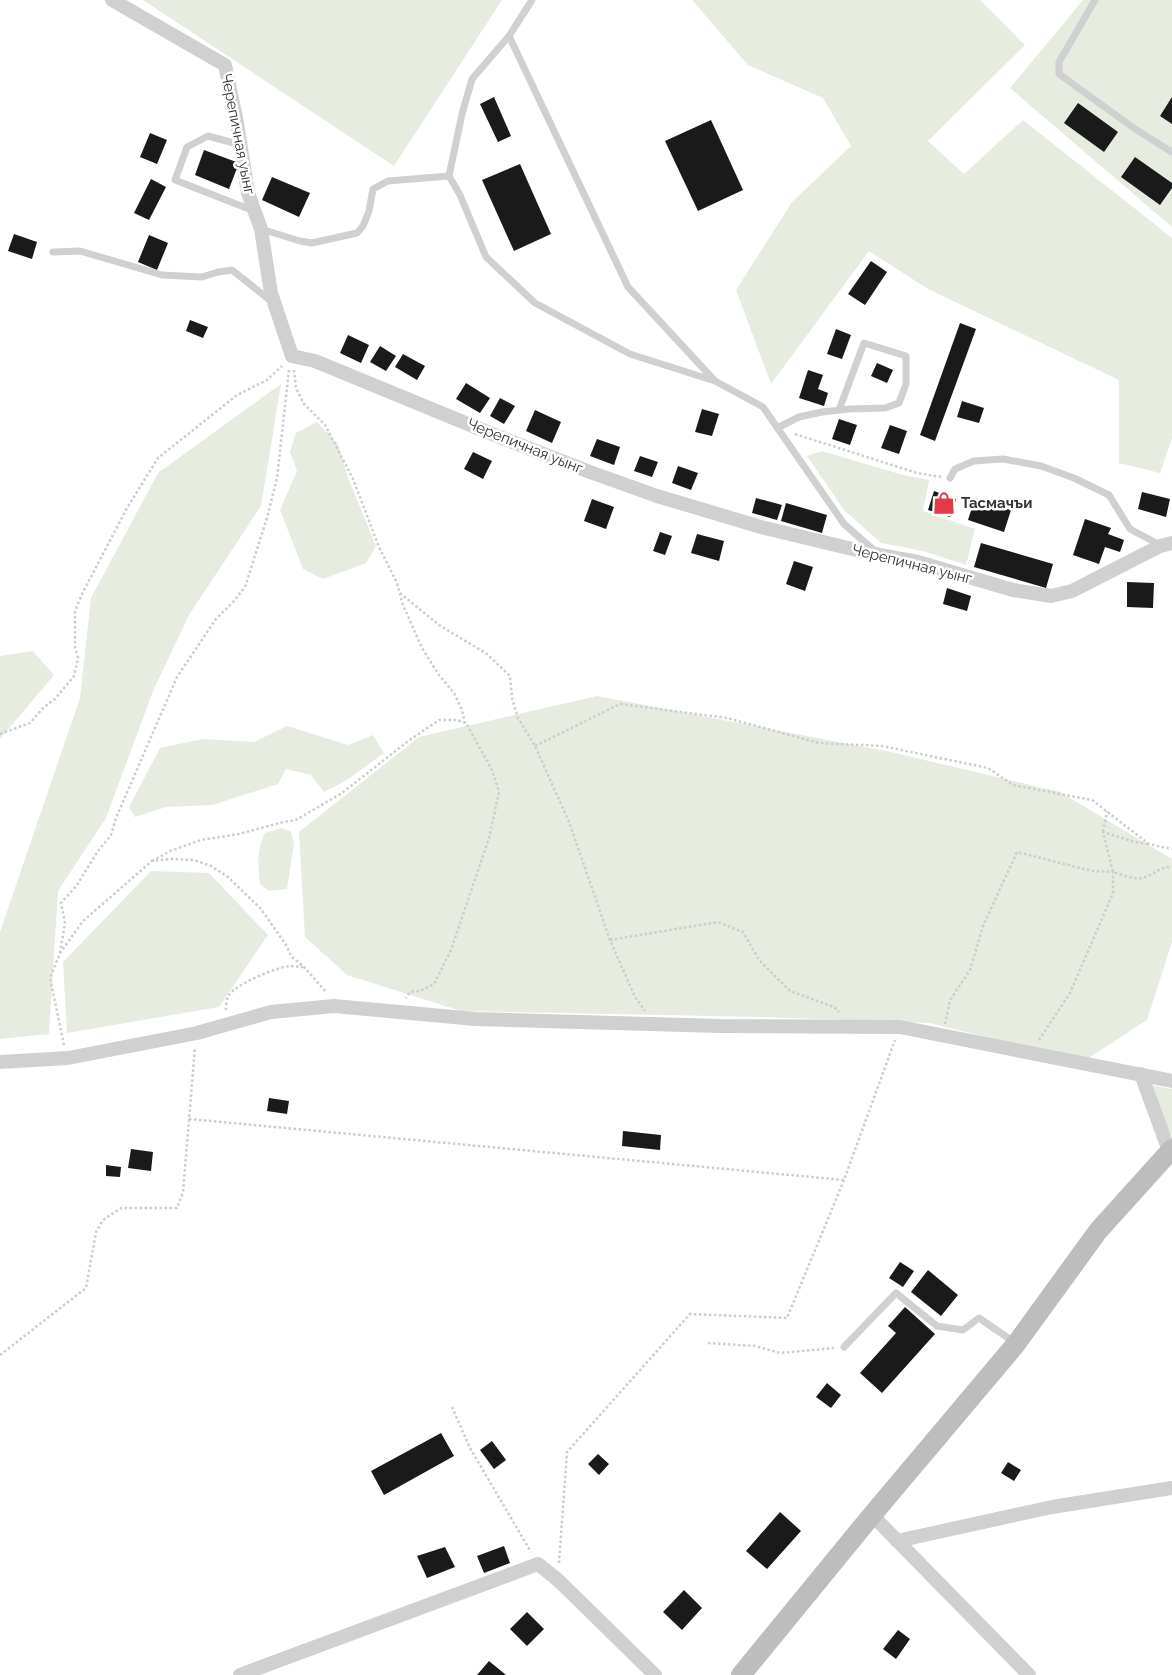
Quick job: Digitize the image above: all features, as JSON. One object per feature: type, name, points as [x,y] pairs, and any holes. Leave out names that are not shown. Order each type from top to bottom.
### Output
[{"type":"main road","points":[[741,1675],[1016,1344],[1098,1231],[1171,1150]]},
{"type":"street","name":"Черепичная уынг","points":[[112,0],[225,65],[241,145],[248,193],[261,229],[271,293],[292,356],[315,362],[497,436],[656,496],[761,527],[918,562],[1013,590],[1051,596],[1072,591],[1166,544]]},
{"type":"street","points":[[0,1062],[68,1058],[197,1033],[271,1012],[334,1006],[476,1019],[720,1026],[900,1027],[943,1034],[1172,1081]]},
{"type":"street","points":[[1141,1074],[1171,1150]]},
{"type":"street","points":[[897,1541],[1052,1507],[1172,1488]]},
{"type":"street","points":[[872,1515],[1029,1675]]},
{"type":"street","points":[[240,1675],[538,1564],[558,1580],[655,1675]]},
{"type":"lane","points":[[532,0],[509,36],[472,79],[462,114],[449,176],[460,195],[486,257],[535,303],[630,354],[715,382],[763,407],[844,524],[880,555]]},
{"type":"lane","points":[[1095,0],[1059,62],[1060,74],[1071,84],[1135,129],[1172,152]]},
{"type":"lane","points":[[509,36],[628,286],[715,382]]},
{"type":"lane","points":[[241,145],[208,136],[187,148],[175,180],[254,211]]},
{"type":"lane","points":[[261,229],[300,242],[312,242],[357,233],[363,226],[369,211],[373,189],[388,181],[449,176]]},
{"type":"lane","points":[[53,252],[80,251],[162,274],[202,277],[232,270],[275,305]]},
{"type":"lane","points":[[777,428],[799,417],[838,410],[885,408],[900,403],[906,384],[906,356],[864,343],[838,410]]},
{"type":"lane","points":[[950,478],[955,469],[974,461],[1003,459],[1041,466],[1074,478],[1109,495],[1130,529],[1166,544]]},
{"type":"lane","points":[[844,1347],[896,1293],[937,1326],[963,1330],[979,1318],[1016,1344]]},
{"type":"path","points":[[292,356],[296,388],[304,404],[325,425],[353,479],[379,547],[397,583],[403,605],[422,648],[439,675],[454,692],[466,723],[492,770],[499,792],[489,838],[451,950],[434,984],[420,991],[410,992],[403,1002],[400,1012]]},
{"type":"path","points":[[0,734],[30,723],[44,707],[55,699],[74,676],[78,658],[75,647],[75,611],[102,554],[127,508],[158,458],[237,395],[267,380],[292,356]]},
{"type":"path","points":[[68,1058],[62,1039],[50,978],[60,953],[65,923],[61,903],[77,885],[98,851],[111,835],[116,818],[177,677],[216,619],[245,587],[267,518],[277,478],[287,375],[292,356]]},
{"type":"path","points":[[777,428],[917,473],[950,478]]},
{"type":"path","points":[[400,593],[439,624],[488,654],[510,676],[512,698],[518,718],[535,746],[548,779],[569,822],[610,940],[635,996],[655,1024]]},
{"type":"path","points":[[535,746],[620,704],[727,718],[819,743],[882,746],[988,768],[1013,785],[1092,800],[1149,844]]},
{"type":"path","points":[[60,953],[83,921],[152,861],[170,851],[201,840],[239,834],[296,820],[342,793],[407,742],[439,720],[457,720],[466,723]]},
{"type":"path","points":[[1029,1053],[1070,993],[1114,893],[1113,872],[1104,832],[1107,811]]},
{"type":"path","points":[[1104,832],[1135,842],[1172,849]]},
{"type":"path","points":[[943,1034],[950,1000],[970,970],[983,926],[1017,852],[1092,872],[1113,872],[1125,876],[1144,878],[1165,866],[1172,867]]},
{"type":"path","points":[[152,861],[194,860],[211,866],[228,877],[261,909],[286,945],[291,956],[325,989],[334,1006]]},
{"type":"path","points":[[610,940],[718,922],[743,932],[759,960],[790,991],[834,1007],[854,1027]]},
{"type":"path","points":[[228,1024],[226,1005],[229,995],[242,984],[266,973],[290,966],[304,967]]},
{"type":"path","points":[[558,1580],[567,1452],[690,1314],[787,1318],[844,1180],[900,1027]]},
{"type":"path","points":[[0,1354],[86,1288],[96,1232],[103,1220],[121,1208],[177,1208],[183,1192],[197,1033]]},
{"type":"path","points":[[189,1119],[844,1180]]},
{"type":"path","points":[[708,1343],[755,1346],[780,1353],[844,1347]]},
{"type":"path","points":[[452,1407],[470,1448],[538,1564]]},
{"type":"shaded area","points":[[143,0],[502,0],[394,166]]},
{"type":"shaded area","points":[[692,0],[980,0],[1025,45],[928,141],[964,174],[1023,120],[1172,238],[1172,438],[1160,473],[1119,463],[1119,380],[928,289],[869,251],[771,384],[736,290],[792,202],[851,146],[823,98],[748,65]]},
{"type":"shaded area","points":[[1083,0],[1172,0],[1172,227],[1010,88]]},
{"type":"shaded area","points":[[281,384],[261,506],[189,615],[153,691],[106,818],[58,891],[49,1034],[0,1039],[0,932],[80,698],[91,598],[158,473]]},
{"type":"shaded area","points":[[317,422],[338,444],[347,475],[376,546],[366,563],[323,579],[303,569],[280,510],[297,471],[290,452],[296,433]]},
{"type":"shaded area","points":[[822,451],[903,475],[929,480],[923,511],[975,529],[966,565],[923,551],[881,543],[844,510],[807,456]]},
{"type":"shaded area","points":[[33,651],[54,675],[0,739],[0,656]]},
{"type":"shaded area","points":[[597,696],[891,752],[1060,792],[1172,859],[1172,942],[1147,1020],[1087,1059],[1035,1049],[929,1023],[763,1017],[461,1011],[347,975],[305,937],[299,832],[419,737]]},
{"type":"shaded area","points":[[287,726],[348,745],[373,735],[384,753],[347,780],[324,792],[311,775],[286,769],[278,784],[212,805],[166,807],[135,817],[129,807],[160,748],[203,739],[254,742]]},
{"type":"shaded area","points":[[282,828],[291,832],[294,843],[287,889],[269,891],[260,884],[258,864],[260,846],[265,833]]},
{"type":"shaded area","points":[[151,871],[209,873],[268,935],[219,1007],[67,1033],[63,962]]},
{"type":"shaded area","points":[[1152,1085],[1172,1089],[1172,1134],[1170,1135]]},
{"type":"building","points":[[494,97],[511,136],[498,142],[480,104]]},
{"type":"building","points":[[1172,97],[1172,124],[1160,116]]},
{"type":"building","points":[[1078,103],[1118,132],[1104,152],[1064,123]]},
{"type":"building","points":[[711,120],[743,190],[698,211],[665,141]]},
{"type":"building","points":[[150,133],[167,140],[157,164],[140,157]]},
{"type":"building","points":[[204,150],[239,163],[229,189],[195,175]]},
{"type":"building","points":[[1135,157],[1172,183],[1172,188],[1160,205],[1121,177]]},
{"type":"building","points":[[520,164],[551,234],[514,251],[482,180]]},
{"type":"building","points":[[272,177],[310,193],[299,217],[262,200]]},
{"type":"building","points":[[151,179],[166,187],[149,220],[134,213]]},
{"type":"building","points":[[14,234],[37,242],[32,259],[8,251]]},
{"type":"building","points":[[149,235],[168,243],[157,270],[138,262]]},
{"type":"building","points":[[871,261],[887,272],[865,305],[848,294]]},
{"type":"building","points":[[190,320],[208,327],[203,338],[186,331]]},
{"type":"building","points":[[960,323],[976,329],[935,441],[920,435]]},
{"type":"building","points":[[836,329],[851,335],[842,359],[827,354]]},
{"type":"building","points":[[348,335],[369,345],[361,363],[340,353]]},
{"type":"building","points":[[380,346],[396,356],[386,371],[370,362]]},
{"type":"building","points":[[403,354],[425,366],[417,380],[395,367]]},
{"type":"building","points":[[877,363],[893,370],[887,383],[871,376]]},
{"type":"building","points":[[808,370],[823,375],[818,389],[828,393],[824,406],[799,398]]},
{"type":"building","points":[[466,383],[490,398],[480,413],[456,399]]},
{"type":"building","points":[[500,398],[515,406],[504,424],[490,416]]},
{"type":"building","points":[[962,401],[984,408],[979,423],[957,417]]},
{"type":"building","points":[[702,409],[719,414],[712,436],[695,432]]},
{"type":"building","points":[[535,410],[561,422],[552,443],[526,431]]},
{"type":"building","points":[[839,419],[857,425],[850,445],[832,439]]},
{"type":"building","points":[[890,425],[907,431],[899,454],[881,448]]},
{"type":"building","points":[[597,439],[620,447],[614,465],[590,456]]},
{"type":"building","points":[[473,452],[492,461],[483,479],[464,469]]},
{"type":"building","points":[[640,456],[658,462],[652,477],[634,471]]},
{"type":"building","points":[[678,466],[698,473],[691,490],[672,483]]},
{"type":"building","points":[[934,491],[956,499],[950,517],[928,510]]},
{"type":"building","points":[[1142,492],[1170,499],[1166,517],[1138,509]]},
{"type":"building","points":[[756,498],[782,505],[777,520],[752,513]]},
{"type":"building","points":[[975,498],[1011,510],[1004,532],[968,520]]},
{"type":"building","points":[[592,499],[614,507],[606,529],[584,521]]},
{"type":"building","points":[[786,503],[827,515],[822,533],[781,521]]},
{"type":"building","points":[[1085,519],[1111,528],[1108,534],[1124,540],[1120,552],[1105,547],[1099,564],[1073,555]]},
{"type":"building","points":[[660,532],[672,536],[665,555],[653,551]]},
{"type":"building","points":[[697,534],[724,541],[719,561],[691,553]]},
{"type":"building","points":[[981,543],[1053,564],[1046,588],[974,567]]},
{"type":"building","points":[[794,561],[813,567],[805,591],[786,584]]},
{"type":"building","points":[[1127,582],[1154,583],[1153,608],[1127,607]]},
{"type":"building","points":[[947,588],[971,596],[967,611],[943,604]]},
{"type":"building","points":[[269,1098],[289,1101],[287,1114],[267,1111]]},
{"type":"building","points":[[623,1131],[661,1135],[660,1150],[622,1146]]},
{"type":"building","points":[[131,1149],[153,1152],[151,1171],[128,1168]]},
{"type":"building","points":[[106,1165],[121,1167],[120,1177],[106,1176]]},
{"type":"building","points":[[900,1262],[914,1271],[903,1287],[889,1278]]},
{"type":"building","points":[[928,1270],[958,1295],[941,1316],[911,1292]]},
{"type":"building","points":[[905,1307],[935,1334],[882,1393],[860,1373],[896,1333],[888,1326]]},
{"type":"building","points":[[827,1383],[841,1395],[831,1408],[816,1397]]},
{"type":"building","points":[[441,1433],[454,1456],[384,1495],[371,1471]]},
{"type":"building","points":[[492,1441],[506,1460],[494,1469],[480,1450]]},
{"type":"building","points":[[598,1454],[609,1464],[599,1475],[588,1464]]},
{"type":"building","points":[[1008,1462],[1021,1470],[1014,1481],[1001,1473]]},
{"type":"building","points":[[780,1512],[801,1531],[767,1569],[746,1551]]},
{"type":"building","points":[[504,1546],[510,1563],[484,1573],[477,1556]]},
{"type":"building","points":[[445,1547],[455,1567],[427,1578],[417,1556]]},
{"type":"building","points":[[684,1590],[702,1608],[682,1630],[663,1612]]},
{"type":"building","points":[[527,1612],[544,1629],[527,1646],[510,1629]]},
{"type":"building","points":[[898,1630],[910,1639],[896,1659],[883,1649]]},
{"type":"building","points":[[489,1661],[506,1675],[477,1675]]},
{"type":"place","name":"Тасмачъи","points":[[944,503]]}]
